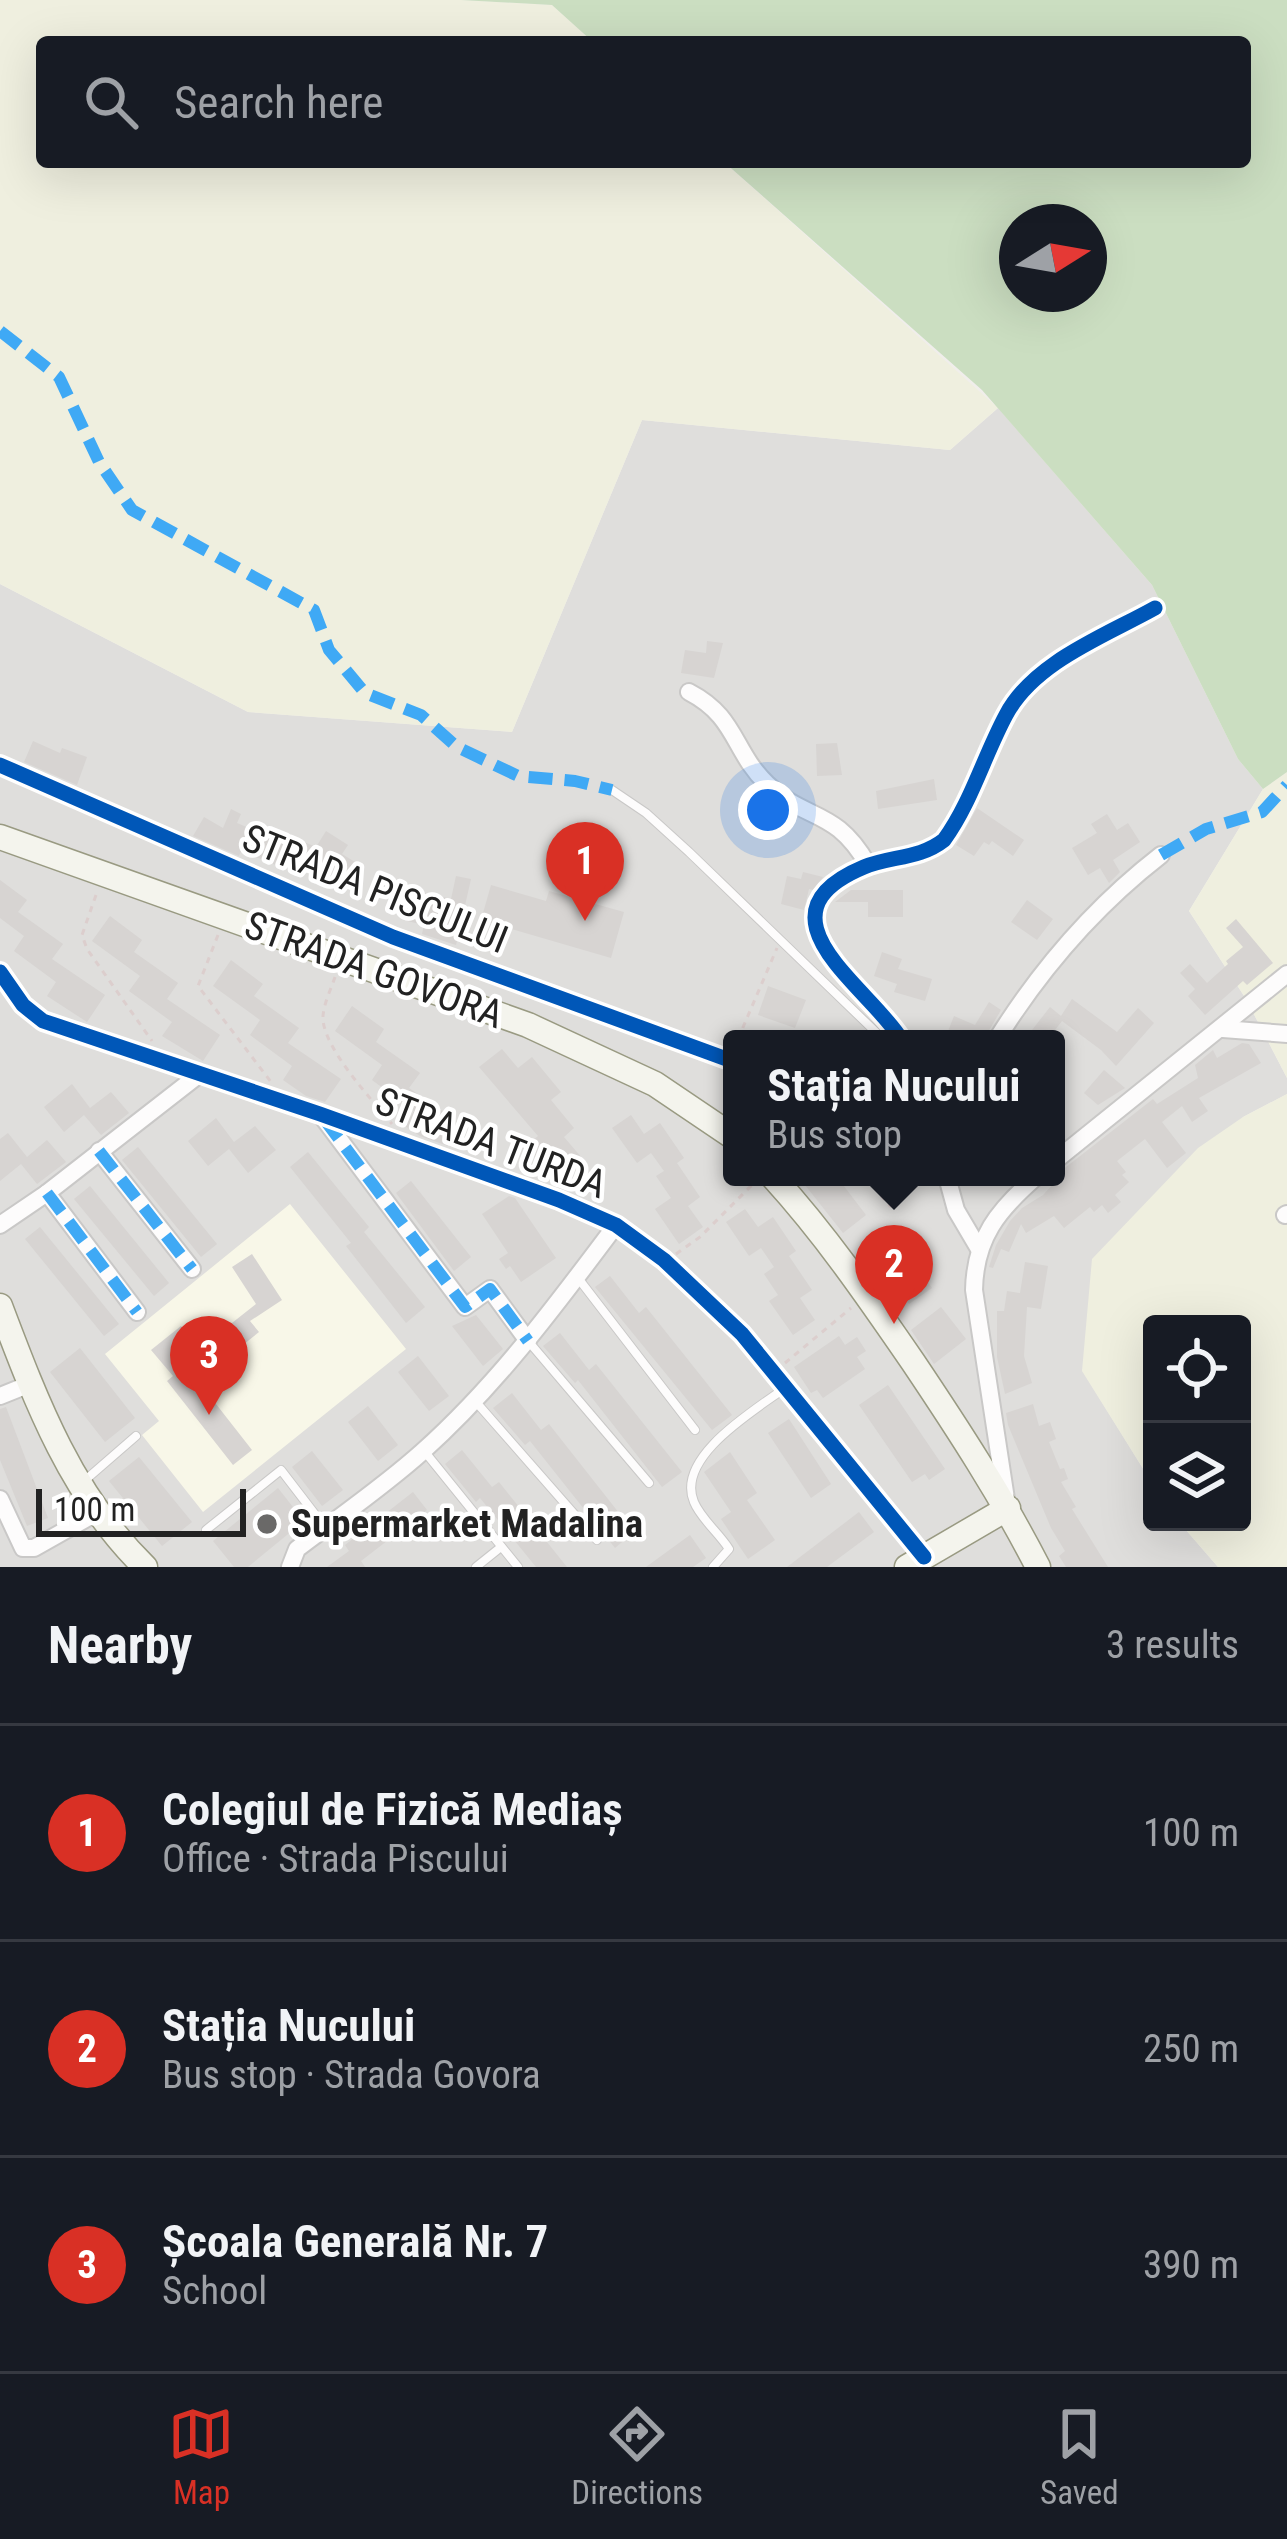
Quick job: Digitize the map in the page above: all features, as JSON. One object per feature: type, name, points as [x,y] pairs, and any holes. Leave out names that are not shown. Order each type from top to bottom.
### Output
[{"type":"main road","name":"STRADA GOVORA","points":[[0,836],[584,1048],[656,1084],[723,1130]]},
{"type":"main road","points":[[780,1186],[867,1295],[1008,1508],[1038,1567]]},
{"type":"main road","points":[[0,1306],[30,1384],[79,1486],[125,1558],[145,1567]]},
{"type":"main road","points":[[916,1562],[1008,1508]]},
{"type":"street","points":[[893,1030],[822,948],[815,926],[818,905],[830,890],[868,865],[918,854],[944,840],[1006,715],[1029,685],[1064,659],[1155,608]]},
{"type":"street","points":[[689,692],[726,718],[742,754],[765,782],[781,796],[841,826],[868,865]]},
{"type":"street","name":"STRADA PISCULUI","points":[[0,765],[394,937],[723,1058]]},
{"type":"street","points":[[1003,1030],[1074,932],[1161,855]]},
{"type":"street","name":"STRADA TURDA","points":[[0,972],[23,1005],[43,1021],[320,1114],[560,1200],[616,1225],[664,1260],[742,1334],[916,1562]]},
{"type":"street","points":[[1065,1153],[1287,974]]},
{"type":"street","points":[[1223,1029],[1287,1034]]},
{"type":"street","points":[[0,1225],[201,1073]]},
{"type":"street","points":[[320,1114],[466,1307],[490,1288],[528,1341]]},
{"type":"street","points":[[100,1150],[192,1269]]},
{"type":"street","points":[[949,1186],[956,1210],[979,1249]]},
{"type":"street","points":[[1008,1508],[974,1290],[979,1249],[998,1212],[1026,1186]]},
{"type":"street","points":[[47,1193],[137,1312]]},
{"type":"street","points":[[290,1567],[297,1549],[424,1450],[475,1401],[528,1341],[616,1225]]},
{"type":"street","points":[[0,1396],[30,1384]]},
{"type":"street","points":[[0,1499],[23,1548],[34,1549],[96,1513]]},
{"type":"lane","points":[[611,790],[660,826],[874,1030]]},
{"type":"lane","points":[[577,1276],[695,1430]]},
{"type":"lane","points":[[528,1341],[649,1483]]},
{"type":"lane","points":[[712,1567],[729,1549],[693,1500],[692,1488],[706,1448],[780,1380]]},
{"type":"lane","points":[[475,1401],[597,1540]]},
{"type":"lane","points":[[79,1486],[136,1436]]},
{"type":"lane","points":[[424,1450],[518,1567]]},
{"type":"lane","points":[[206,1530],[281,1470],[326,1527]]},
{"type":"lane","points":[[476,1567],[500,1547]]},
{"type":"path","points":[[104,874],[82,935],[87,949],[167,1062]]},
{"type":"path","points":[[225,918],[198,986],[286,1103]]},
{"type":"path","points":[[742,1030],[780,941]]},
{"type":"path","points":[[341,959],[323,1018],[327,1036],[406,1145]]},
{"type":"path","points":[[664,1260],[700,1237],[752,1186]]},
{"type":"path","points":[[873,1186],[890,1206],[911,1186]]},
{"type":"path","points":[[780,1380],[867,1295]]},
{"type":"shaded area","points":[[998,408],[1152,585],[1238,759],[1263,789],[1189,911],[1246,999],[1287,1078],[1287,1094],[1243,1117],[1082,1370],[1143,1468],[1143,1531],[1187,1531],[1218,1567],[0,1567],[0,584],[248,712],[512,732],[642,420],[950,450]]},
{"type":"shaded area","points":[[290,1204],[406,1349],[203,1512],[142,1435],[159,1421],[105,1354]]},
{"type":"green space","points":[[0,0],[461,0],[552,5],[586,36],[36,36],[36,168],[731,168],[998,408],[950,450],[642,420],[512,732],[248,712],[0,584]]},
{"type":"green space","points":[[461,0],[1287,0],[1287,772],[1263,789],[1238,759],[1152,585],[982,390],[731,168],[1251,168],[1251,36],[586,36],[552,5]]},
{"type":"green space","points":[[1287,772],[1287,1078],[1246,999],[1189,911],[1263,789]]},
{"type":"green space","points":[[1287,1094],[1287,1567],[1218,1567],[1187,1531],[1251,1531],[1251,1315],[1143,1315],[1143,1469],[1082,1371],[1092,1259],[1198,1148]]},
{"type":"building","points":[[707,641],[723,643],[714,678],[681,673],[685,650],[706,653]]},
{"type":"building","points":[[33,741],[60,753],[62,748],[87,757],[77,785],[24,762]]},
{"type":"building","points":[[837,743],[842,775],[817,776],[816,744]]},
{"type":"building","points":[[934,779],[937,800],[878,809],[876,791]]},
{"type":"building","points":[[977,808],[1024,840],[1013,856],[992,841],[984,842],[974,856],[956,845]]},
{"type":"building","points":[[231,809],[241,814],[237,823],[270,837],[273,829],[316,847],[326,831],[348,845],[342,854],[355,862],[347,875],[335,867],[330,876],[295,854],[288,870],[193,836],[204,817],[223,828]]},
{"type":"building","points":[[1107,814],[1117,830],[1128,823],[1140,842],[1113,860],[1120,872],[1109,883],[1100,868],[1088,875],[1072,848],[1097,833],[1091,824]]},
{"type":"building","points":[[803,872],[823,877],[809,889],[804,910],[781,904],[787,876],[801,879]]},
{"type":"building","points":[[456,876],[471,879],[456,945],[422,934],[424,925],[403,920],[406,908],[401,907],[406,888],[451,899]]},
{"type":"building","points":[[0,880],[27,900],[18,912],[63,944],[52,959],[105,995],[87,1022],[47,996],[56,982],[14,951],[24,936],[0,918]]},
{"type":"building","points":[[491,885],[546,901],[549,891],[624,912],[611,958],[481,920]]},
{"type":"building","points":[[851,890],[903,890],[903,917],[868,917],[868,902],[835,902]]},
{"type":"building","points":[[1027,900],[1053,919],[1037,940],[1011,922]]},
{"type":"building","points":[[110,916],[142,940],[134,952],[178,983],[167,999],[220,1035],[203,1061],[162,1036],[172,1022],[129,991],[140,976],[92,941]]},
{"type":"building","points":[[1236,919],[1273,963],[1247,985],[1243,981],[1205,1015],[1188,996],[1195,989],[1180,973],[1190,964],[1207,983],[1228,964],[1243,947],[1226,928]]},
{"type":"building","points":[[882,952],[902,959],[898,969],[932,979],[925,1001],[894,992],[897,984],[874,976]]},
{"type":"building","points":[[231,960],[263,984],[254,996],[299,1028],[288,1043],[341,1079],[325,1102],[283,1080],[292,1066],[250,1035],[260,1020],[213,986]]},
{"type":"building","points":[[768,986],[806,1000],[795,1028],[758,1015]]},
{"type":"building","points":[[1072,999],[1117,1032],[1138,1008],[1154,1023],[1116,1066],[1062,1021],[1055,1030],[1032,1030],[1050,1007],[1061,1016]]},
{"type":"building","points":[[989,1002],[1001,1010],[989,1030],[949,1030],[954,1016],[975,1025]]},
{"type":"building","points":[[352,1006],[384,1029],[376,1042],[420,1073],[409,1088],[462,1125],[448,1146],[405,1126],[414,1111],[372,1080],[382,1065],[335,1031]]},
{"type":"building","points":[[1242,1043],[1249,1044],[1261,1063],[1199,1098],[1208,1111],[1192,1122],[1182,1106],[1162,1122],[1186,1153],[1167,1168],[1145,1139],[1117,1161],[1129,1182],[1115,1195],[1121,1202],[1108,1213],[1102,1205],[1094,1212],[1090,1207],[1064,1228],[1054,1216],[1026,1233],[1021,1224],[1009,1252],[1001,1249],[993,1268],[989,1267],[1010,1221],[1051,1186],[1065,1186],[1065,1168],[1153,1099],[1157,1104],[1198,1078],[1195,1065],[1213,1050],[1217,1058]]},
{"type":"building","points":[[502,1049],[518,1068],[532,1057],[561,1092],[551,1100],[574,1128],[564,1137],[582,1158],[554,1181],[526,1146],[538,1136],[479,1067]]},
{"type":"building","points":[[1104,1070],[1125,1088],[1098,1105],[1084,1093]]},
{"type":"building","points":[[72,1084],[90,1108],[111,1092],[129,1113],[101,1135],[84,1115],[64,1132],[44,1107]]},
{"type":"building","points":[[631,1115],[644,1134],[660,1123],[684,1158],[677,1163],[700,1197],[688,1206],[703,1227],[679,1244],[655,1209],[671,1198],[656,1176],[664,1171],[651,1153],[637,1163],[612,1128]]},
{"type":"building","points":[[216,1118],[234,1142],[255,1126],[276,1150],[248,1173],[229,1149],[208,1166],[188,1141]]},
{"type":"building","points":[[8,1133],[27,1157],[47,1140],[66,1162],[37,1184],[21,1164],[0,1181],[0,1139]]},
{"type":"building","points":[[138,1147],[217,1244],[201,1257],[122,1160]]},
{"type":"building","points":[[308,1152],[425,1307],[406,1323],[346,1246],[351,1243],[290,1167]]},
{"type":"building","points":[[411,1181],[471,1257],[454,1271],[396,1193]]},
{"type":"building","points":[[90,1186],[169,1283],[154,1296],[74,1199]]},
{"type":"building","points":[[806,1186],[844,1186],[866,1215],[843,1233]]},
{"type":"building","points":[[509,1196],[556,1258],[521,1282],[499,1259],[508,1253],[482,1214]]},
{"type":"building","points":[[745,1209],[758,1227],[773,1217],[796,1251],[789,1256],[812,1290],[800,1298],[815,1320],[793,1335],[769,1301],[778,1295],[764,1274],[774,1267],[761,1248],[749,1256],[726,1222]]},
{"type":"building","points":[[40,1227],[119,1324],[104,1336],[25,1239]]},
{"type":"building","points":[[892,1229],[932,1288],[909,1304],[868,1246]]},
{"type":"building","points":[[252,1254],[282,1300],[250,1321],[259,1332],[198,1381],[252,1450],[233,1465],[167,1381],[173,1376],[151,1350],[181,1326],[199,1349],[256,1304],[232,1267]]},
{"type":"building","points":[[1025,1262],[1048,1266],[1041,1309],[1027,1307],[1024,1356],[1032,1383],[1005,1394],[997,1357],[997,1311],[1004,1311],[1007,1291],[1020,1293]]},
{"type":"building","points":[[610,1276],[639,1313],[646,1307],[732,1415],[712,1430],[595,1287]]},
{"type":"building","points":[[941,1307],[966,1339],[934,1364],[911,1330]]},
{"type":"building","points":[[476,1315],[503,1349],[483,1366],[452,1326]]},
{"type":"building","points":[[560,1333],[589,1370],[596,1364],[682,1472],[662,1487],[578,1380],[575,1383],[543,1346]]},
{"type":"building","points":[[839,1336],[845,1345],[857,1337],[866,1351],[857,1357],[865,1369],[823,1398],[817,1390],[811,1393],[794,1367]]},
{"type":"building","points":[[80,1348],[135,1418],[105,1442],[50,1372]]},
{"type":"building","points":[[418,1356],[449,1396],[429,1411],[398,1372]]},
{"type":"building","points":[[888,1385],[945,1469],[929,1480],[925,1474],[912,1482],[859,1405]]},
{"type":"building","points":[[512,1393],[541,1430],[549,1424],[634,1532],[615,1548],[530,1441],[525,1445],[493,1408]]},
{"type":"building","points":[[1033,1404],[1039,1426],[1050,1422],[1056,1439],[1049,1442],[1068,1479],[1061,1482],[1076,1507],[1072,1509],[1108,1567],[1066,1567],[1059,1556],[1065,1551],[1008,1425],[1006,1413]]},
{"type":"building","points":[[368,1406],[398,1445],[378,1461],[348,1422]]},
{"type":"building","points":[[6,1407],[48,1518],[27,1526],[0,1460],[0,1409]]},
{"type":"building","points":[[789,1419],[831,1484],[811,1498],[768,1433]]},
{"type":"building","points":[[462,1450],[492,1487],[499,1482],[567,1567],[536,1567],[480,1498],[476,1502],[445,1464]]},
{"type":"building","points":[[312,1451],[343,1490],[322,1506],[292,1467]]},
{"type":"building","points":[[730,1452],[757,1493],[747,1500],[775,1540],[748,1559],[721,1519],[731,1512],[704,1472]]},
{"type":"building","points":[[139,1457],[192,1522],[162,1546],[109,1481]]},
{"type":"building","name":"Supermarket Madalina","points":[[278,1488],[304,1521],[248,1567],[234,1567],[213,1541]]},
{"type":"building","points":[[413,1492],[427,1510],[361,1561],[365,1567],[327,1567],[349,1551],[345,1545]]},
{"type":"building","points":[[859,1512],[874,1532],[827,1567],[787,1567]]},
{"type":"building","points":[[690,1535],[706,1558],[693,1567],[646,1567]]},
{"type":"marked path","points":[[0,331],[59,377],[99,462],[132,510],[314,610],[329,650],[365,693],[421,715],[457,747],[518,776],[612,790]]},
{"type":"marked path","points":[[1161,855],[1206,829],[1262,812],[1287,785]]},
{"type":"marked path","points":[[324,1119],[465,1307],[490,1289],[528,1341]]},
{"type":"marked path","points":[[99,1151],[192,1269]]},
{"type":"marked path","points":[[47,1193],[137,1312]]},
{"type":"cycle path","points":[[894,1030],[827,951],[816,929],[817,907],[831,886],[864,867],[925,851],[944,840],[1018,696],[1072,652],[1155,608]]},
{"type":"cycle path","points":[[0,765],[393,937],[723,1058]]},
{"type":"cycle path","points":[[0,972],[23,1005],[43,1021],[320,1114],[616,1225],[664,1260],[742,1334],[924,1557]]},
{"type":"place","name":"Colegiul de Fizică Mediaș","points":[[585,921]]},
{"type":"place","name":"Stația Nucului","points":[[894,1324]]},
{"type":"place","name":"Școala Generală Nr. 7","points":[[209,1415]]},
{"type":"place","name":"Supermarket Madalina","points":[[267,1524]]}]
